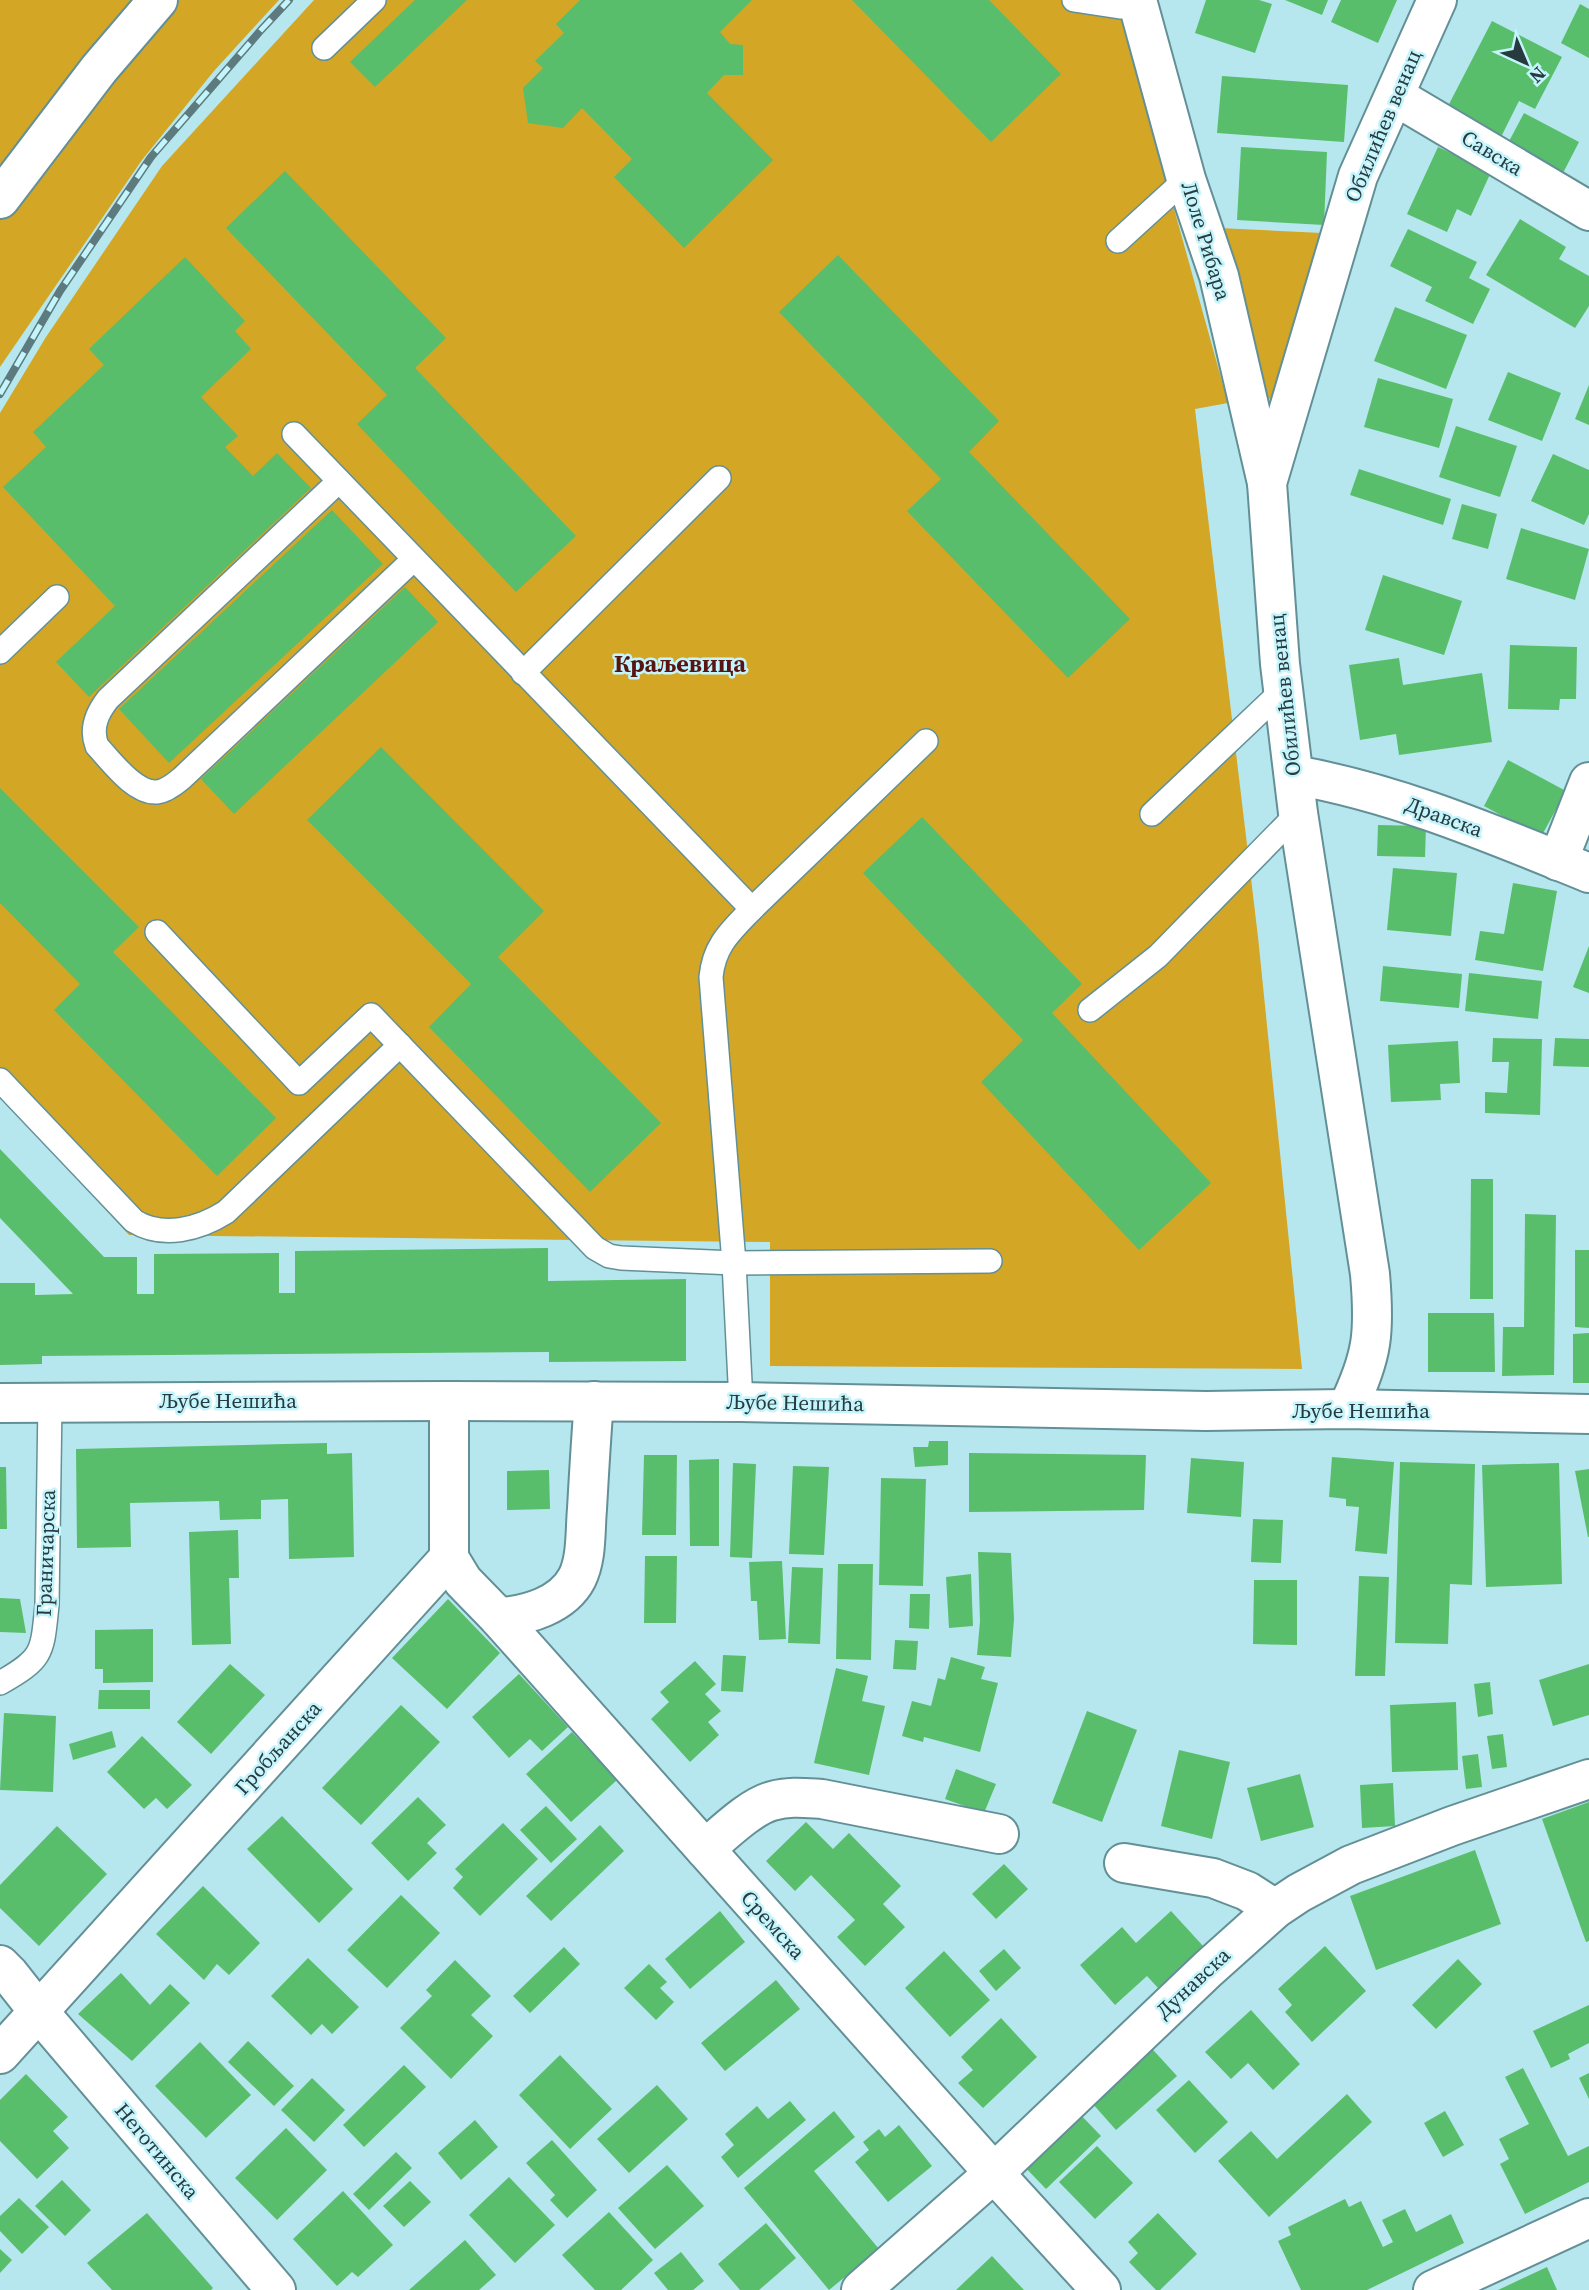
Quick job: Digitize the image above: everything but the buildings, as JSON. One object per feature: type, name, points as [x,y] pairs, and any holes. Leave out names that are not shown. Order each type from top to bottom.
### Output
[{"type":"street","points":[[0,200],[99,69],[158,0]]},
{"type":"street","name":"Обилићев венац","points":[[1347,1409],[1362,1379],[1374,1318],[1370,1274],[1298,813],[1283,690],[1267,483],[1358,176],[1437,0]]},
{"type":"street","name":"Лоле Рибара","points":[[1138,3],[1186,180],[1219,276],[1267,483]]},
{"type":"street","name":"Савска","points":[[1395,96],[1589,211]]},
{"type":"street","name":"Дравска","points":[[1294,775],[1347,785],[1451,817],[1574,867]]},
{"type":"street","points":[[1574,867],[1589,782]]},
{"type":"street","points":[[449,1401],[449,1558]]},
{"type":"street","points":[[498,1617],[520,1614],[550,1604],[566,1592],[577,1578],[584,1553],[594,1401]]},
{"type":"street","name":"Љубе Нешића","points":[[0,1403],[741,1402],[1218,1411],[1347,1409],[1589,1414]]},
{"type":"street","name":"Сремска","points":[[449,1558],[463,1581],[1101,2290]]},
{"type":"street","name":"Гробљанска","points":[[0,2054],[449,1558]]},
{"type":"street","name":"Дунавска","points":[[862,2290],[993,2173],[1275,1909],[1351,1865],[1452,1826],[1589,1779]]},
{"type":"street","points":[[705,1849],[746,1816],[769,1802],[792,1797],[822,1799],[999,1834]]},
{"type":"street","points":[[1124,1863],[1213,1878],[1247,1891],[1275,1909]]},
{"type":"street","name":"Неготинска","points":[[0,1965],[275,2290]]},
{"type":"street","points":[[1433,2290],[1589,2218]]},
{"type":"lane","points":[[324,48],[374,0]]},
{"type":"lane","points":[[1074,0],[1120,7],[1138,3]]},
{"type":"lane","points":[[1118,241],[1186,180]]},
{"type":"lane","points":[[294,434],[752,909]]},
{"type":"lane","points":[[523,673],[719,478]]},
{"type":"lane","points":[[339,481],[99,710],[94,730],[97,746],[135,786],[158,792],[182,779],[414,559]]},
{"type":"lane","points":[[0,652],[57,597]]},
{"type":"lane","points":[[1152,814],[1283,690]]},
{"type":"lane","points":[[741,1402],[734,1263],[710,976],[716,950],[752,909],[926,741]]},
{"type":"lane","points":[[1090,1010],[1158,956],[1298,813]]},
{"type":"lane","points":[[157,932],[299,1083],[371,1015],[595,1248],[603,1253],[621,1258],[734,1263],[990,1261]]},
{"type":"lane","points":[[0,1080],[134,1221],[144,1227],[175,1230],[209,1223],[226,1212],[400,1045]]},
{"type":"lane","name":"Граничарска","points":[[0,1683],[29,1665],[40,1652],[43,1636],[47,1605],[50,1402]]},
{"type":"shaded area","points":[[0,0],[279,0],[214,71],[142,160],[0,367]]},
{"type":"shaded area","points":[[314,0],[1116,0],[1228,403],[1195,409],[1258,937],[1302,1369],[770,1366],[770,1242],[129,1235],[0,1095],[0,413],[46,337],[162,166]]},
{"type":"shaded area","points":[[1219,228],[1322,233],[1276,397],[1264,398]]},
{"type":"railway","points":[[0,394],[60,291],[151,157],[289,0]]},
{"type":"district","name":"Краљевица","points":[[680,664]]}]
